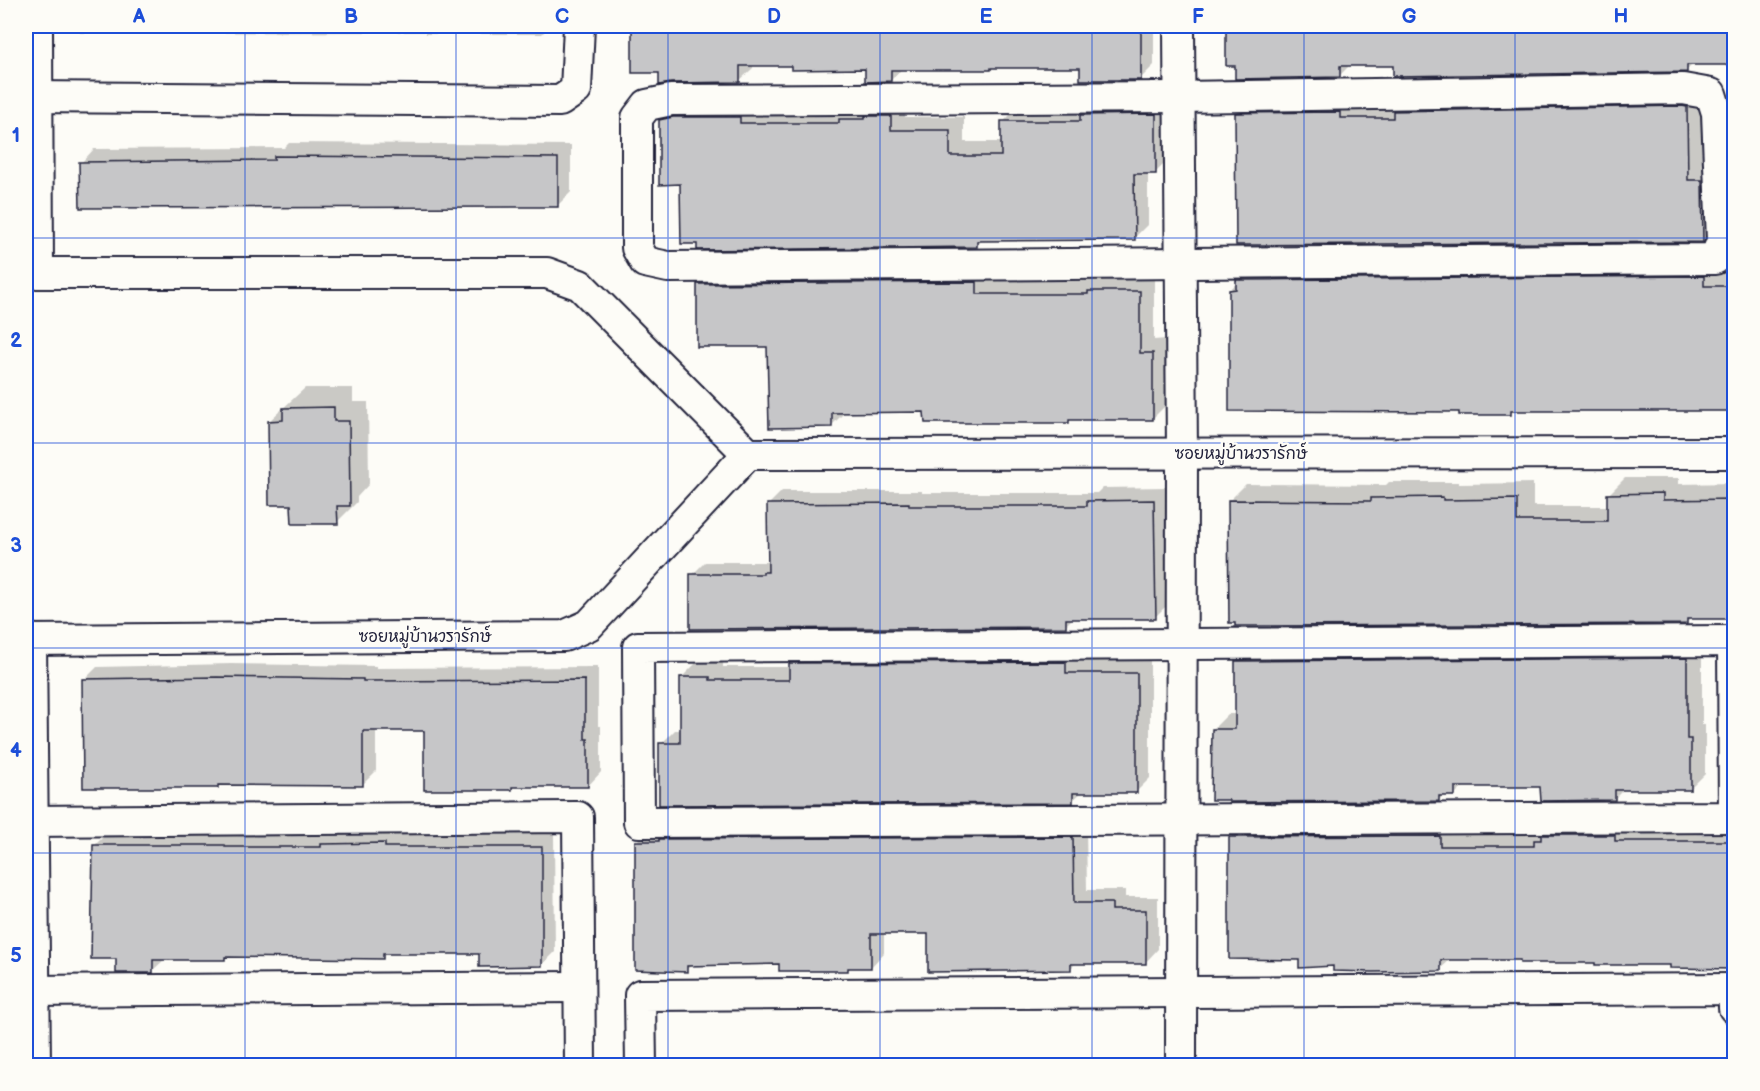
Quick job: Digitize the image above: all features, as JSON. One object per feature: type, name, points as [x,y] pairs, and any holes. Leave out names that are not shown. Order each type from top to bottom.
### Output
[{"type":"street","points":[[37,26],[31,97],[32,273],[547,273],[580,285],[748,454]]},
{"type":"street","points":[[31,97],[560,101],[576,90],[579,26]]},
{"type":"street","points":[[1179,26],[1182,454],[1181,1065]]},
{"type":"street","points":[[1683,89],[1711,94],[1717,113],[1722,241],[1715,260],[1699,261],[668,267],[645,262],[637,248],[637,118],[647,105],[671,100],[1179,97],[1683,89]]},
{"type":"street","name":"ซอยหมู่บ้านวรารักษ์","points":[[28,639],[564,636],[589,625],[748,454],[1734,453]]},
{"type":"street","points":[[28,639],[30,991],[36,1065]]},
{"type":"street","points":[[1733,640],[1734,817],[639,822],[638,647],[1182,644],[1733,640]]},
{"type":"street","points":[[29,821],[578,817],[580,1065]]},
{"type":"street","points":[[30,991],[579,987]]},
{"type":"street","points":[[641,1065],[640,995],[1734,989],[1734,1008]]},
{"type":"building","points":[[632,26],[1141,26],[1141,80],[1080,80],[1080,68],[991,68],[991,70],[891,70],[891,81],[865,82],[865,69],[791,70],[791,66],[740,66],[740,82],[659,85],[659,73],[632,73]]},
{"type":"building","points":[[1226,26],[1734,26],[1734,65],[1687,65],[1687,72],[1393,76],[1393,66],[1340,66],[1340,77],[1235,79],[1235,66],[1226,66]]},
{"type":"building","points":[[1687,107],[1688,180],[1702,180],[1703,242],[1236,245],[1235,113],[1340,112],[1340,118],[1393,118],[1393,111]]},
{"type":"building","points":[[1156,114],[1156,174],[1134,174],[1135,240],[977,241],[977,247],[697,250],[697,244],[681,244],[680,184],[659,185],[659,120],[673,117],[740,117],[740,123],[839,123],[839,119],[891,116],[891,130],[950,130],[950,156],[1001,156],[1001,121],[1080,121],[1080,115]]},
{"type":"building","points":[[274,156],[558,158],[558,207],[80,208],[79,162],[274,160]]},
{"type":"building","points":[[1704,276],[1704,286],[1733,286],[1733,411],[1511,411],[1511,415],[1459,415],[1459,412],[1229,411],[1229,290],[1236,289],[1236,280]]},
{"type":"building","points":[[977,282],[977,294],[1088,294],[1088,291],[1140,291],[1140,353],[1153,353],[1153,420],[1069,420],[1069,423],[925,423],[924,412],[832,413],[832,427],[769,428],[767,347],[697,347],[697,284]]},
{"type":"building","points":[[334,407],[334,421],[349,421],[350,506],[337,506],[338,524],[292,524],[291,505],[269,505],[268,421],[283,420],[283,408]]},
{"type":"building","points":[[1663,493],[1663,500],[1734,499],[1734,619],[1687,619],[1687,624],[1235,626],[1235,623],[1229,623],[1228,500],[1371,501],[1371,498],[1443,497],[1443,500],[1517,499],[1517,521],[1607,521],[1607,494]]},
{"type":"building","points":[[1154,500],[1156,619],[1066,619],[1066,627],[690,629],[690,574],[763,574],[763,572],[768,572],[767,504],[909,503],[909,506],[1087,506],[1087,501]]},
{"type":"building","points":[[1687,658],[1687,739],[1691,739],[1691,790],[1615,790],[1615,800],[1541,801],[1540,787],[1455,787],[1455,796],[1439,796],[1439,801],[1229,802],[1229,800],[1211,800],[1212,729],[1235,729],[1235,661]]},
{"type":"building","points":[[1066,662],[1066,673],[1137,673],[1137,793],[1073,793],[1073,803],[659,805],[659,743],[680,743],[680,677],[710,677],[710,680],[789,680],[789,663]]},
{"type":"building","points":[[217,677],[363,679],[363,681],[585,680],[588,787],[424,790],[424,731],[363,731],[363,786],[218,785],[218,788],[83,788],[82,679]]},
{"type":"building","points":[[1541,835],[1615,835],[1615,841],[1734,841],[1734,969],[1670,968],[1670,965],[1520,963],[1520,960],[1441,960],[1441,971],[1372,972],[1333,971],[1333,966],[1299,968],[1299,960],[1229,959],[1229,837],[1440,836],[1440,846],[1534,846],[1534,840],[1541,840]]},
{"type":"building","points":[[1073,837],[1074,903],[1112,903],[1112,910],[1146,910],[1146,964],[1071,964],[1071,970],[928,972],[928,934],[871,934],[871,968],[848,968],[848,971],[779,971],[779,964],[687,966],[687,972],[635,970],[635,841]]},
{"type":"building","points":[[385,843],[385,847],[542,847],[542,966],[479,967],[479,954],[383,954],[383,959],[225,957],[225,960],[153,960],[153,973],[116,973],[116,959],[91,959],[93,845],[321,847],[321,844]]}]
